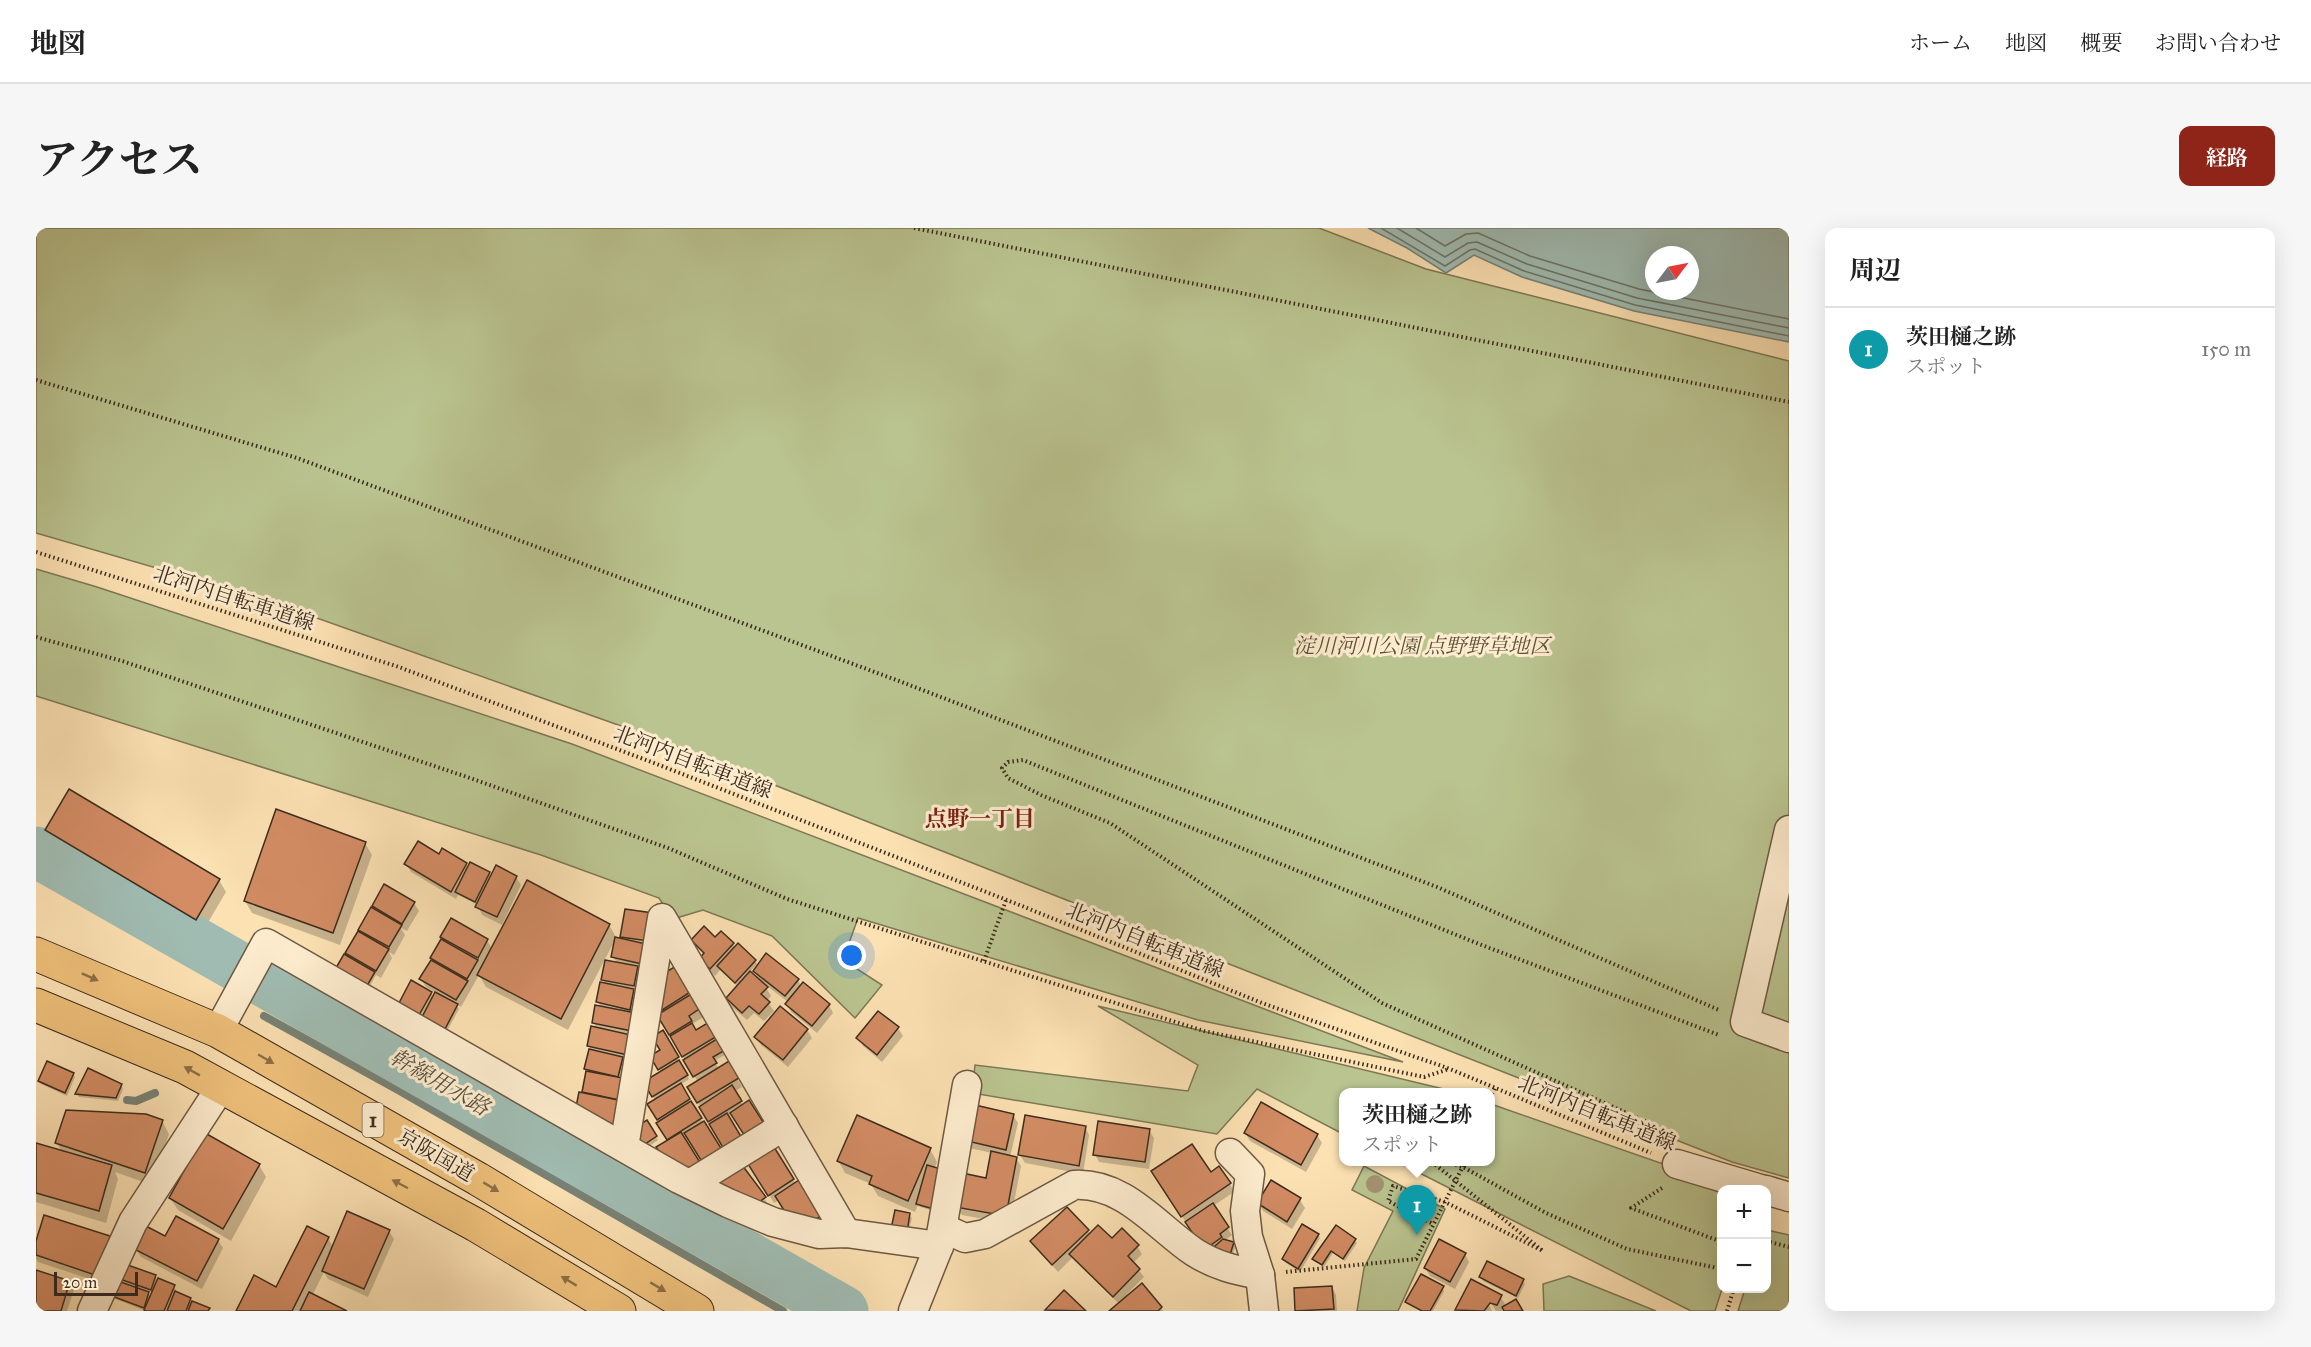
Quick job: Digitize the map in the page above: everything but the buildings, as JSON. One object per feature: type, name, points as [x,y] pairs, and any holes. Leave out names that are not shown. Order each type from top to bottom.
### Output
[{"type":"highway","name":"京阪国道","points":[[36,954],[218,1031],[478,1179],[697,1311]]},
{"type":"highway","name":"京阪国道","points":[[36,1005],[185,1067],[476,1225],[619,1311]]},
{"type":"street","points":[[1789,830],[1738,1030],[1789,1038]]},
{"type":"street","points":[[624,1147],[662,918],[846,1233]]},
{"type":"street","points":[[218,1031],[266,943],[690,1184],[773,1222],[819,1234],[965,1238],[985,1234],[1074,1185],[1088,1184],[1125,1197],[1203,1256],[1228,1269],[1260,1275]]},
{"type":"street","points":[[913,1311],[941,1237],[967,1085]]},
{"type":"street","points":[[92,1311],[133,1222],[221,1087]]},
{"type":"street","points":[[690,1184],[784,1126]]},
{"type":"street","points":[[1230,1154],[1250,1174],[1245,1211],[1248,1237],[1260,1275],[1264,1311]]},
{"type":"street","points":[[1685,1166],[1748,1185]]},
{"type":"street","points":[[1771,1192],[1789,1197]]},
{"type":"path","points":[[914,228],[1789,402]]},
{"type":"path","points":[[36,380],[297,458],[899,681],[1437,887],[1738,1030]]},
{"type":"path","name":"北河内自転車道線","points":[[36,552],[396,666],[654,763],[1262,1003],[1450,1069],[1685,1166]]},
{"type":"path","points":[[36,637],[122,661],[470,777],[668,848],[788,899],[1204,1031],[1424,1077],[1450,1069]]},
{"type":"path","name":"北河内自転車道線","points":[[1685,1166],[1675,1145],[1649,1123],[1382,1003],[1110,823],[1041,795],[1008,778],[1002,768],[1008,762],[1023,760],[1479,944],[1738,1030]]},
{"type":"path","points":[[984,961],[1005,900]]},
{"type":"path","points":[[1433,1224],[1388,1201],[1393,1186],[1444,1202],[1543,1251],[1439,1166]]},
{"type":"path","points":[[1685,1166],[1631,1208],[1717,1240]]},
{"type":"path","points":[[1260,1275],[1416,1258],[1463,1167],[1546,1214],[1627,1249],[1717,1268]]},
{"type":"path","points":[[1771,1242],[1789,1247]]},
{"type":"path","points":[[1727,1311],[1732,1293]]},
{"type":"green space","name":"淀川河川公園 点野野草地区","points":[[36,228],[1319,228],[1426,269],[1789,361],[1789,1178],[1732,1162],[655,738],[266,600],[36,533]]},
{"type":"green space","points":[[36,569],[97,587],[572,744],[1403,1062],[1198,1020],[858,918],[843,960],[882,985],[855,1018],[772,936],[703,910],[673,919],[659,898],[541,855],[36,696]]},
{"type":"green space","points":[[1098,1006],[1439,1088],[1339,1088],[1339,1132],[1257,1089],[1217,1134],[972,1093],[975,1065],[1188,1091],[1198,1065]]},
{"type":"green space","points":[[1495,1105],[1724,1185],[1717,1185],[1717,1293],[1721,1293],[1715,1311],[1691,1311],[1406,1166],[1495,1166]]},
{"type":"green space","points":[[1364,1166],[1445,1209],[1398,1311],[1357,1311],[1364,1268],[1393,1211],[1352,1190]]},
{"type":"green space","points":[[1771,1231],[1789,1235],[1789,1311],[1738,1311],[1744,1293],[1771,1293]]},
{"type":"green space","points":[[1569,1276],[1656,1311],[1544,1311],[1543,1284]]},
{"type":"water","points":[[1368,228],[1789,228],[1789,342],[1634,311],[1522,277],[1474,255],[1446,273],[1407,248]]},
{"type":"waterway","name":"幹線用水路","points":[[36,852],[843,1311]]},
{"type":"waterway","points":[[264,1016],[398,1090],[783,1311]]},
{"type":"waterway","points":[[127,1100],[136,1101],[155,1093]]},
{"type":"place","name":"茨田樋之跡","points":[[1417,1235]]},
{"type":"district","name":"点野一丁目","points":[[980,818]]}]
